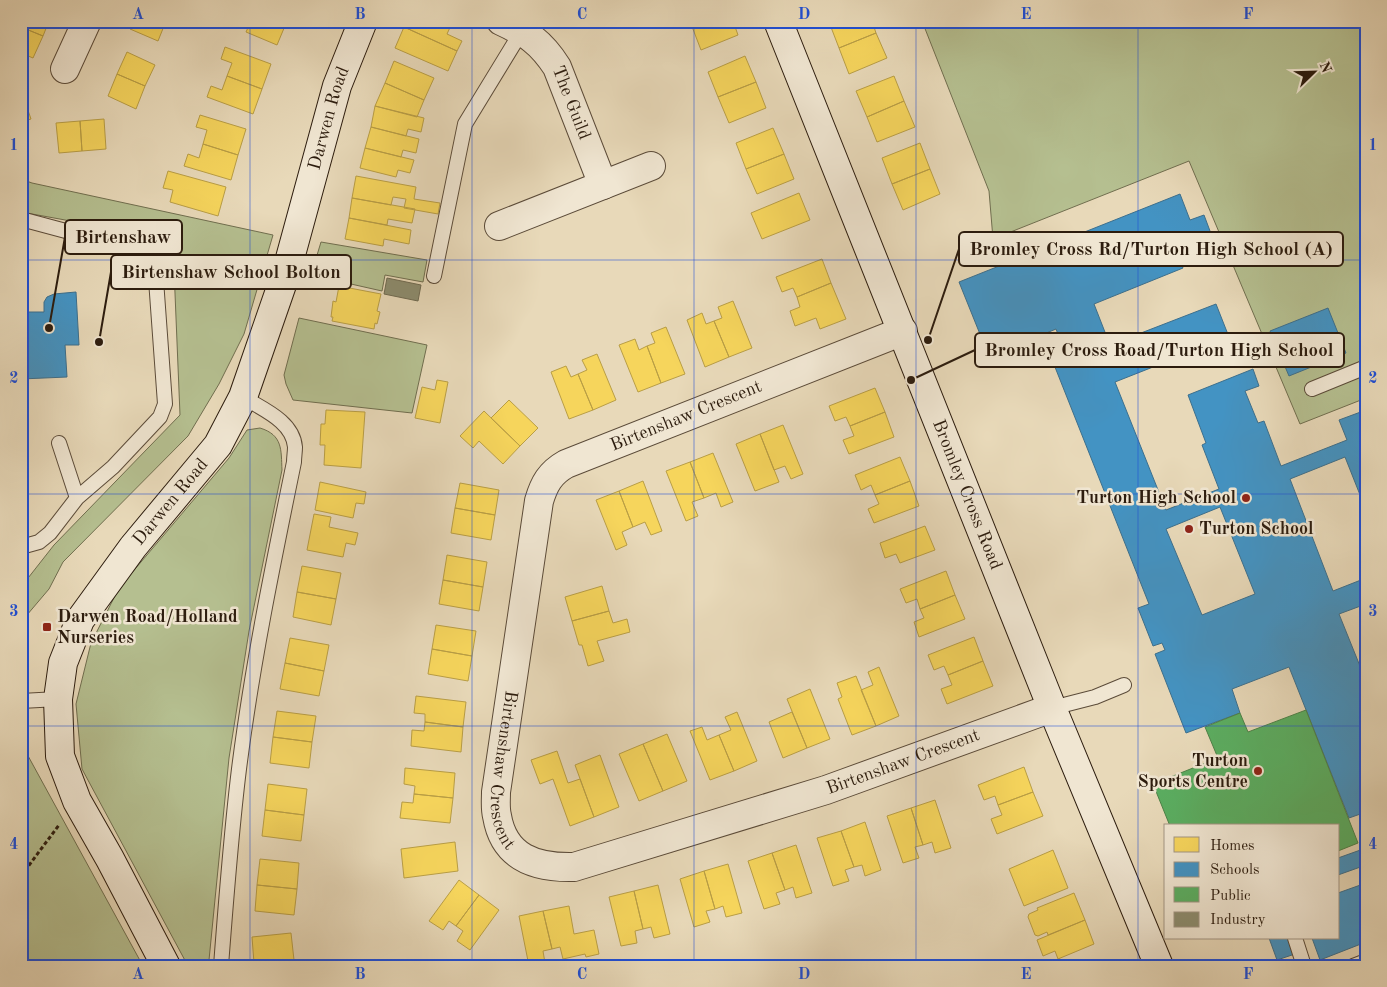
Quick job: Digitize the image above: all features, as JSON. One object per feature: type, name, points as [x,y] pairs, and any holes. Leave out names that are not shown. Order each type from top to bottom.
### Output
[{"type":"street","points":[[66,70],[87,21]]},
{"type":"street","name":"Darwen Road","points":[[166,966],[77,800],[60,756],[58,699],[62,663],[80,620],[133,547],[218,445],[243,397],[286,273],[337,86],[363,21]]},
{"type":"street","name":"Bromley Cross Road","points":[[778,21],[1052,708],[1159,966]]},
{"type":"street","name":"The Guild","points":[[516,24],[541,46],[557,67],[603,186]]},
{"type":"street","points":[[499,226],[651,166]]},
{"type":"street","name":"Birtenshaw Crescent","points":[[903,331],[566,464],[550,476],[543,486],[540,501],[496,792],[497,816],[504,837],[520,856],[536,864],[553,867],[574,867],[826,790],[1052,708]]},
{"type":"lane","points":[[434,276],[465,124],[516,24]]},
{"type":"lane","points":[[21,219],[133,248],[148,257],[154,266],[165,404],[160,417],[113,467],[77,498],[50,533],[40,542],[21,547]]},
{"type":"lane","points":[[1312,389],[1366,367]]},
{"type":"lane","points":[[221,966],[239,768],[266,598],[294,462],[295,445],[290,432],[281,421],[243,397]]},
{"type":"lane","points":[[59,443],[77,498]]},
{"type":"lane","points":[[1052,708],[1095,697],[1124,685]]},
{"type":"lane","points":[[21,701],[58,699]]},
{"type":"lane","points":[[1296,940],[1304,966]]},
{"type":"lane","points":[[1353,966],[1366,962]]},
{"type":"path","points":[[21,876],[77,800]]},
{"type":"green space","points":[[922,21],[1366,21],[1366,398],[1300,424],[1189,161],[993,239],[989,191]]},
{"type":"green space","points":[[21,179],[32,183],[273,235],[244,334],[219,384],[188,436],[63,562],[49,589],[21,622],[21,587],[54,545],[180,415],[174,269],[165,251],[148,235],[21,212]]},
{"type":"green space","points":[[321,242],[427,260],[423,282],[385,275],[382,291],[311,275]]},
{"type":"green space","points":[[299,318],[427,345],[412,413],[293,400],[284,375]]},
{"type":"green space","points":[[260,428],[268,431],[277,439],[281,450],[282,470],[249,631],[229,758],[208,966],[188,966],[82,769],[76,704],[91,643],[119,588],[229,458],[247,430]]},
{"type":"green space","points":[[21,743],[143,966],[21,966]]},
{"type":"building: Homes","points":[[21,21],[49,21],[43,36],[21,27]]},
{"type":"building: Homes","points":[[133,21],[166,21],[158,41],[130,29]]},
{"type":"building: Homes","points":[[251,21],[287,21],[277,45],[246,32]]},
{"type":"building: Homes","points":[[407,21],[449,21],[452,23],[447,34],[462,41],[457,51],[404,27]]},
{"type":"building: Homes","points":[[698,21],[733,21],[738,35],[701,50],[691,24]]},
{"type":"building: Homes","points":[[872,21],[876,33],[839,48],[829,22]]},
{"type":"building: Homes","points":[[21,27],[43,36],[33,58],[21,53]]},
{"type":"building: Homes","points":[[404,27],[457,51],[448,71],[395,48]]},
{"type":"building: Homes","points":[[876,33],[887,58],[849,74],[839,48]]},
{"type":"building: Homes","points":[[225,47],[271,64],[262,89],[227,76],[232,63],[221,59]]},
{"type":"building: Homes","points":[[127,52],[155,65],[145,86],[117,74]]},
{"type":"building: Homes","points":[[745,56],[756,82],[718,97],[708,72]]},
{"type":"building: Homes","points":[[394,61],[434,78],[424,100],[385,83]]},
{"type":"building: Homes","points":[[117,74],[145,86],[136,109],[108,96]]},
{"type":"building: Homes","points":[[227,76],[262,89],[253,114],[207,97],[211,86],[222,90]]},
{"type":"building: Homes","points":[[894,76],[904,101],[867,117],[856,91]]},
{"type":"building: Homes","points":[[756,82],[766,108],[729,123],[718,97]]},
{"type":"building: Homes","points":[[385,83],[424,100],[417,117],[375,106]]},
{"type":"building: Homes","points":[[23,96],[31,119],[21,122],[21,97]]},
{"type":"building: Homes","points":[[904,101],[915,127],[877,142],[867,117]]},
{"type":"building: Homes","points":[[375,106],[424,118],[421,132],[408,129],[406,136],[371,127]]},
{"type":"building: Homes","points":[[200,115],[246,129],[238,155],[203,144],[207,130],[196,127]]},
{"type":"building: Homes","points":[[104,119],[106,149],[82,151],[80,121]]},
{"type":"building: Homes","points":[[80,121],[82,151],[59,153],[56,123]]},
{"type":"building: Homes","points":[[371,127],[419,139],[416,153],[403,150],[401,157],[365,148]]},
{"type":"building: Homes","points":[[773,128],[784,154],[746,169],[736,143]]},
{"type":"building: Homes","points":[[920,143],[930,169],[892,184],[882,158]]},
{"type":"building: Homes","points":[[203,144],[238,155],[231,180],[184,166],[188,154],[199,158]]},
{"type":"building: Homes","points":[[365,148],[414,160],[410,173],[398,170],[396,177],[360,168]]},
{"type":"building: Homes","points":[[784,154],[794,179],[757,194],[746,169]]},
{"type":"building: Homes","points":[[930,169],[940,194],[903,210],[892,184]]},
{"type":"building: Homes","points":[[168,171],[226,187],[218,216],[170,202],[173,190],[163,188]]},
{"type":"building: Homes","points":[[356,176],[416,187],[414,199],[440,203],[438,214],[404,208],[406,199],[393,197],[391,205],[352,198]]},
{"type":"building: Homes","points":[[799,193],[810,220],[762,239],[751,213]]},
{"type":"building: Homes","points":[[352,198],[415,209],[412,223],[388,219],[387,225],[349,218]]},
{"type":"building: Homes","points":[[349,218],[411,230],[409,244],[384,239],[383,246],[345,239]]},
{"type":"building: Homes","points":[[822,259],[831,283],[797,297],[793,288],[782,292],[776,277]]},
{"type":"building: Homes","points":[[831,283],[846,319],[820,329],[816,318],[795,326],[790,311],[800,307],[797,297]]},
{"type":"building: Homes","points":[[339,286],[381,294],[377,311],[380,312],[374,329],[332,321],[333,301],[336,302]]},
{"type":"building: Homes","points":[[733,301],[752,348],[729,357],[714,321],[722,318],[718,307]]},
{"type":"building: Homes","points":[[702,313],[706,324],[714,321],[729,357],[705,367],[687,320]]},
{"type":"building: Homes","points":[[666,327],[685,374],[661,383],[647,346],[655,343],[651,333]]},
{"type":"building: Homes","points":[[635,339],[639,350],[647,346],[661,383],[638,392],[619,345]]},
{"type":"building: Homes","points":[[597,354],[616,400],[593,410],[578,374],[587,370],[582,360]]},
{"type":"building: Homes","points":[[566,366],[571,377],[578,374],[593,410],[569,419],[551,372]]},
{"type":"building: Homes","points":[[437,380],[448,382],[440,423],[415,418],[422,387],[435,390]]},
{"type":"building: Homes","points":[[875,388],[885,412],[850,426],[846,417],[835,421],[829,406]]},
{"type":"building: Homes","points":[[509,400],[538,428],[520,446],[491,418]]},
{"type":"building: Homes","points":[[326,410],[365,412],[361,468],[324,465],[325,445],[320,445],[321,424],[325,424]]},
{"type":"building: Homes","points":[[484,411],[520,446],[503,464],[479,441],[473,448],[460,436]]},
{"type":"building: Homes","points":[[885,412],[894,437],[849,454],[843,440],[854,436],[850,426]]},
{"type":"building: Homes","points":[[783,425],[803,474],[791,479],[785,466],[774,470],[760,434]]},
{"type":"building: Homes","points":[[760,434],[779,482],[755,491],[736,444]]},
{"type":"building: Homes","points":[[713,453],[733,502],[721,507],[716,493],[704,498],[690,462]]},
{"type":"building: Homes","points":[[900,457],[910,481],[875,495],[871,485],[861,490],[855,475]]},
{"type":"building: Homes","points":[[690,462],[704,498],[692,502],[698,516],[686,521],[666,471]]},
{"type":"building: Homes","points":[[643,481],[662,531],[651,535],[645,522],[633,527],[619,491]]},
{"type":"building: Homes","points":[[910,481],[919,506],[874,523],[868,509],[879,504],[875,495]]},
{"type":"building: Homes","points":[[320,482],[366,492],[364,504],[356,503],[353,518],[315,510]]},
{"type":"building: Homes","points":[[460,483],[499,490],[495,515],[455,508]]},
{"type":"building: Homes","points":[[619,491],[633,527],[622,532],[627,545],[616,550],[596,500]]},
{"type":"building: Homes","points":[[455,508],[495,515],[491,540],[451,533]]},
{"type":"building: Homes","points":[[314,514],[331,517],[329,527],[358,533],[355,545],[346,543],[343,557],[307,550]]},
{"type":"building: Homes","points":[[925,526],[935,550],[900,563],[896,554],[885,558],[880,543]]},
{"type":"building: Homes","points":[[447,555],[487,562],[483,587],[443,580]]},
{"type":"building: Homes","points":[[302,566],[341,573],[336,599],[297,592]]},
{"type":"building: Homes","points":[[946,571],[955,595],[920,609],[917,599],[906,603],[900,589]]},
{"type":"building: Homes","points":[[443,580],[483,587],[479,611],[439,604]]},
{"type":"building: Homes","points":[[602,586],[609,611],[572,621],[565,597]]},
{"type":"building: Homes","points":[[297,592],[336,599],[331,625],[293,617]]},
{"type":"building: Homes","points":[[955,595],[965,619],[919,637],[914,622],[924,618],[920,609]]},
{"type":"building: Homes","points":[[609,611],[613,623],[627,619],[630,632],[597,641],[604,661],[588,666],[572,621]]},
{"type":"building: Homes","points":[[436,625],[476,631],[472,656],[432,649]]},
{"type":"building: Homes","points":[[974,637],[983,661],[948,675],[944,666],[934,670],[928,655]]},
{"type":"building: Homes","points":[[290,638],[329,645],[324,671],[285,663]]},
{"type":"building: Homes","points":[[432,649],[472,656],[468,681],[428,674]]},
{"type":"building: Homes","points":[[983,661],[993,686],[947,704],[941,689],[952,685],[948,675]]},
{"type":"building: Homes","points":[[285,663],[324,671],[319,696],[280,689]]},
{"type":"building: Homes","points":[[879,667],[899,716],[876,726],[861,690],[873,685],[868,672]]},
{"type":"building: Homes","points":[[856,676],[876,726],[852,735],[838,699],[842,697],[837,683]]},
{"type":"building: Homes","points":[[810,689],[830,739],[807,748],[787,699]]},
{"type":"building: Homes","points":[[416,696],[466,702],[463,727],[425,722],[425,714],[414,713]]},
{"type":"building: Homes","points":[[277,711],[316,716],[312,742],[273,737]]},
{"type":"building: Homes","points":[[737,712],[757,761],[734,771],[719,735],[731,730],[725,717]]},
{"type":"building: Homes","points":[[792,712],[807,748],[783,758],[769,722]]},
{"type":"building: Homes","points":[[425,722],[463,727],[461,752],[411,746],[412,730],[424,731]]},
{"type":"building: Homes","points":[[702,727],[707,740],[719,735],[734,771],[710,780],[690,731]]},
{"type":"building: Homes","points":[[667,734],[687,781],[663,791],[643,744]]},
{"type":"building: Homes","points":[[273,737],[312,742],[309,768],[270,763]]},
{"type":"building: Homes","points":[[643,744],[663,791],[639,801],[619,754]]},
{"type":"building: Homes","points":[[557,751],[568,783],[580,779],[594,817],[570,826],[553,779],[540,784],[531,760]]},
{"type":"building: Homes","points":[[600,755],[619,807],[594,817],[575,765]]},
{"type":"building: Homes","points":[[1024,767],[1033,792],[998,805],[995,796],[984,800],[978,785]]},
{"type":"building: Homes","points":[[405,768],[455,773],[453,798],[414,794],[415,786],[404,784]]},
{"type":"building: Homes","points":[[268,784],[307,789],[304,815],[265,810]]},
{"type":"building: Homes","points":[[1033,792],[1043,816],[997,834],[991,819],[1002,815],[998,805]]},
{"type":"building: Homes","points":[[414,794],[453,798],[450,823],[400,818],[402,802],[413,803]]},
{"type":"building: Homes","points":[[935,800],[951,848],[935,853],[932,842],[923,845],[911,808]]},
{"type":"building: Homes","points":[[911,808],[923,845],[915,847],[919,858],[903,863],[887,816]]},
{"type":"building: Homes","points":[[265,810],[304,815],[301,841],[262,836]]},
{"type":"building: Homes","points":[[865,822],[881,870],[865,876],[862,865],[854,867],[841,831]]},
{"type":"building: Homes","points":[[841,831],[854,867],[845,870],[849,881],[833,886],[817,838]]},
{"type":"building: Homes","points":[[455,842],[458,871],[404,878],[401,849]]},
{"type":"building: Homes","points":[[796,845],[812,893],[796,898],[793,887],[785,890],[772,853]]},
{"type":"building: Homes","points":[[1053,850],[1068,888],[1024,906],[1009,869]]},
{"type":"building: Homes","points":[[772,853],[785,890],[776,893],[780,904],[764,909],[748,861]]},
{"type":"building: Homes","points":[[260,859],[299,863],[297,889],[257,885]]},
{"type":"building: Homes","points":[[728,864],[742,913],[726,917],[723,906],[715,909],[704,871]]},
{"type":"building: Homes","points":[[704,871],[715,909],[706,911],[710,922],[694,927],[680,879]]},
{"type":"building: Homes","points":[[459,880],[479,895],[456,926],[449,921],[443,930],[429,921]]},
{"type":"building: Homes","points":[[257,885],[297,889],[294,915],[255,911]]},
{"type":"building: Homes","points":[[658,885],[670,934],[654,938],[651,927],[643,929],[634,891]]},
{"type":"building: Homes","points":[[634,891],[643,929],[635,931],[637,943],[621,946],[609,897]]},
{"type":"building: Homes","points":[[1074,893],[1085,920],[1048,935],[1047,932],[1038,936],[1035,935],[1028,917],[1029,914],[1038,910],[1037,908]]},
{"type":"building: Homes","points":[[479,895],[499,910],[470,950],[457,941],[463,931],[456,926]]},
{"type":"building: Homes","points":[[569,906],[574,934],[594,930],[599,954],[586,957],[585,954],[563,959],[560,947],[552,949],[543,911]]},
{"type":"building: Homes","points":[[543,911],[552,949],[543,951],[545,963],[529,966],[519,916]]},
{"type":"building: Homes","points":[[1085,920],[1094,944],[1058,959],[1055,951],[1043,956],[1037,940]]},
{"type":"building: Homes","points":[[291,933],[294,960],[254,963],[252,937]]},
{"type":"building: Homes","points":[[294,960],[294,966],[255,966],[254,963]]},
{"type":"building: Schools","name":"Turton High School","points":[[1180,194],[1190,220],[1204,215],[1216,247],[1180,261],[1183,268],[1094,304],[1110,345],[1216,304],[1229,337],[1115,382],[1166,510],[1219,489],[1202,445],[1206,443],[1188,395],[1253,369],[1259,386],[1245,391],[1258,423],[1264,421],[1281,466],[1347,440],[1339,420],[1366,410],[1366,510],[1345,457],[1290,479],[1333,591],[1366,578],[1366,604],[1339,614],[1366,681],[1366,812],[1349,818],[1289,667],[1232,689],[1240,713],[1186,733],[1155,654],[1165,650],[1162,643],[1153,646],[1138,608],[1149,604],[1051,357],[1065,352],[1056,329],[1027,341],[1030,349],[992,364],[959,282]],"holes":[[[1220,507],[1255,594],[1202,615],[1166,529]]]},
{"type":"building: Schools","points":[[76,292],[79,345],[65,345],[67,377],[21,379],[21,312],[44,312],[44,302],[47,297],[54,294]]},
{"type":"building: Schools","points":[[1328,308],[1346,353],[1289,376],[1270,331]]},
{"type":"building: Schools","points":[[21,379],[25,383],[26,390],[21,396]]},
{"type":"building: Schools","points":[[21,471],[24,504],[21,504]]},
{"type":"building: Schools","points":[[1366,848],[1366,865],[1340,874],[1340,857]]},
{"type":"building: Schools","points":[[1366,883],[1366,942],[1320,960],[1313,940],[1340,940],[1340,892]]},
{"type":"building: Schools","points":[[1270,940],[1291,940],[1295,954],[1277,960]]},
{"type":"building: Public","name":"Turton Sports Centre","points":[[1306,710],[1358,843],[1340,850],[1340,824],[1169,824],[1153,784],[1218,758],[1205,727],[1240,713],[1248,732]]},
{"type":"building: Industry","points":[[387,278],[421,285],[418,301],[384,294]]},
{"type":"place","name":"Birtenshaw","points":[[49,328]]},
{"type":"place","name":"Bromley Cross Rd/Turton High School (A)","points":[[928,340]]},
{"type":"place","name":"Birtenshaw School Bolton","points":[[99,342]]},
{"type":"place","name":"Bromley Cross Road/Turton High School","points":[[911,380]]},
{"type":"place","name":"Turton High School","points":[[1246,498]]},
{"type":"place","name":"Turton School","points":[[1189,529]]},
{"type":"place","name":"Darwen Road/Holland Nurseries","points":[[47,627]]},
{"type":"place","name":"Turton Sports Centre","points":[[1258,771]]}]
